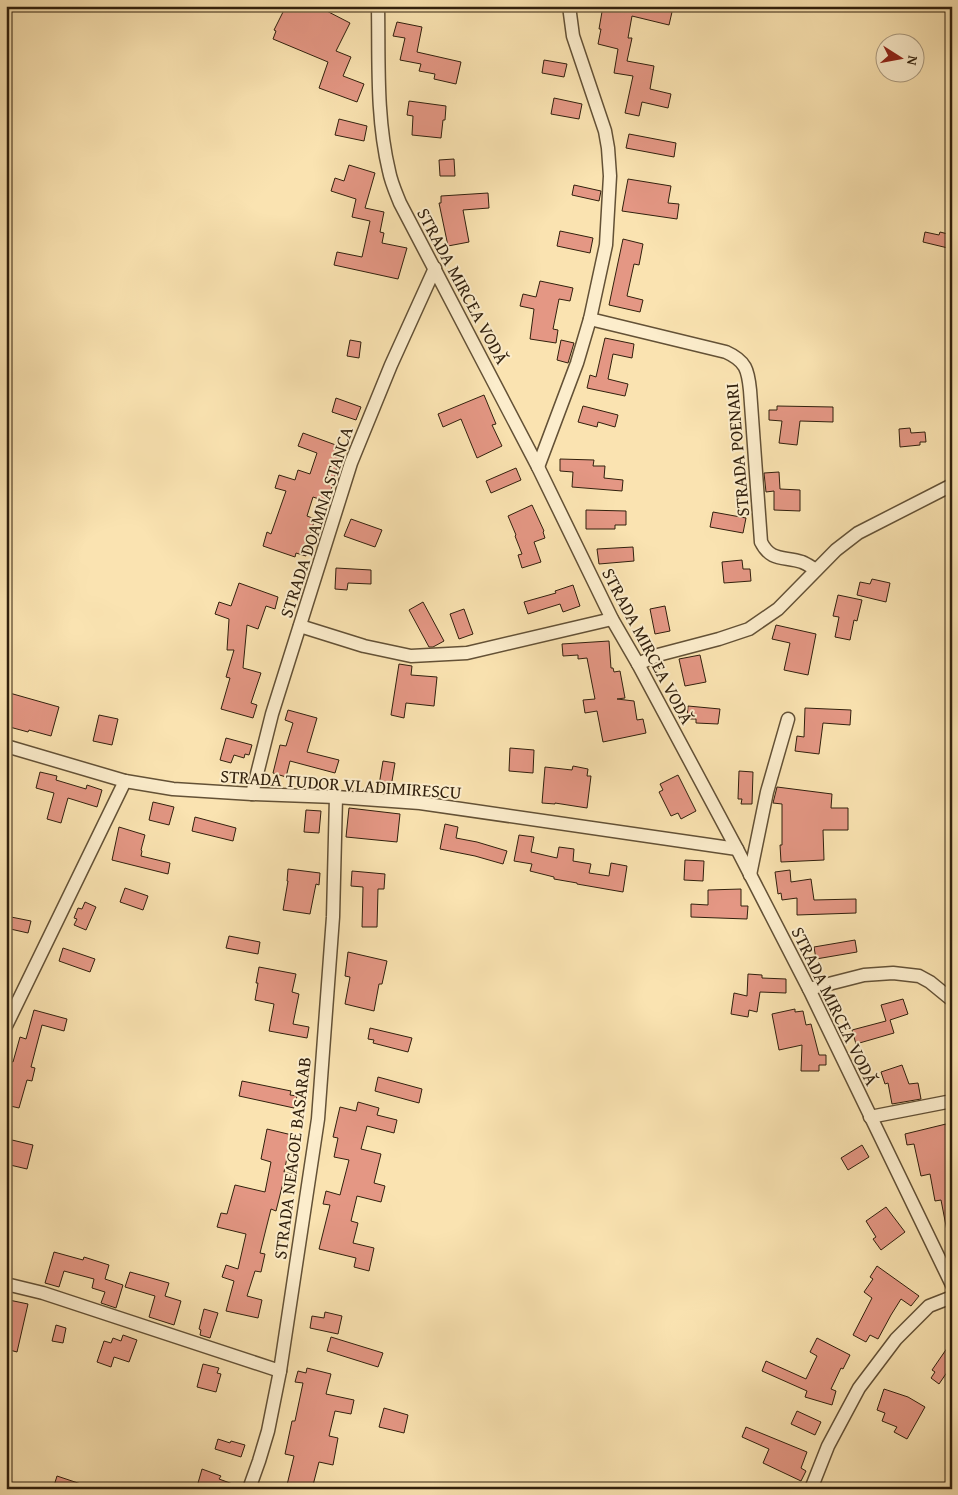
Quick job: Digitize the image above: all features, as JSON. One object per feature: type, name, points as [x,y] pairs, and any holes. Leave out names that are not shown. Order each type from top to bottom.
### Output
[{"type":"street","name":"STRADA MIRCEA VODĂ","points":[[378,6],[379,101],[389,172],[400,203],[538,467],[612,619],[737,849],[809,989],[952,1285]]},
{"type":"street","points":[[538,467],[577,363],[590,319],[606,245],[610,176],[608,148],[605,131],[573,36],[569,6]]},
{"type":"street","name":"STRADA DOAMNA STANCA","points":[[252,794],[272,714],[351,463],[391,365],[435,268]]},
{"type":"street","name":"STRADA POENARI","points":[[590,319],[726,352],[736,356],[745,364],[749,377],[761,542],[765,551],[772,556],[802,562],[816,570]]},
{"type":"street","points":[[638,664],[658,655],[749,629],[778,609],[836,550],[858,533],[952,486]]},
{"type":"street","points":[[300,626],[364,646],[411,656],[467,653],[612,619]]},
{"type":"street","points":[[750,875],[767,792],[788,719]]},
{"type":"street","name":"STRADA TUDOR VLADIMIRESCU","points":[[6,746],[125,780],[174,789],[420,803],[737,849]]},
{"type":"street","points":[[6,1026],[125,780]]},
{"type":"street","name":"STRADA NEAGOE BASARAB","points":[[249,1489],[268,1431],[280,1370],[318,1119],[333,917],[336,797]]},
{"type":"street","points":[[809,989],[864,975],[893,973],[919,976],[930,982],[952,1000]]},
{"type":"street","points":[[870,1117],[952,1101]]},
{"type":"street","points":[[6,1284],[53,1296],[280,1370]]},
{"type":"street","points":[[811,1489],[828,1446],[859,1388],[896,1338],[929,1306],[952,1297]]},
{"type":"building","points":[[286,6],[317,6],[350,23],[336,51],[351,57],[343,76],[364,84],[357,102],[319,88],[328,62],[273,39],[276,31],[274,30]]},
{"type":"building","points":[[603,6],[650,6],[672,12],[669,25],[632,16],[628,38],[632,38],[627,61],[654,66],[650,89],[671,94],[668,108],[642,102],[639,116],[625,113],[633,76],[614,73],[618,49],[598,44]]},
{"type":"building","points":[[397,22],[422,27],[417,52],[461,62],[456,84],[434,79],[435,74],[419,71],[421,64],[400,60],[405,38],[393,36]]},
{"type":"building","points":[[544,60],[567,64],[564,77],[542,73]]},
{"type":"building","points":[[554,98],[582,104],[579,119],[551,114]]},
{"type":"building","points":[[409,101],[446,106],[441,138],[412,135],[413,116],[407,115]]},
{"type":"building","points":[[339,119],[367,126],[364,141],[335,135]]},
{"type":"building","points":[[629,134],[676,143],[674,157],[626,148]]},
{"type":"building","points":[[454,159],[455,176],[440,176],[439,160]]},
{"type":"building","points":[[349,165],[375,173],[365,208],[384,212],[380,232],[384,233],[382,243],[407,248],[398,279],[334,265],[337,252],[362,257],[370,221],[352,217],[356,199],[331,191],[335,178],[344,181]]},
{"type":"building","points":[[628,179],[671,186],[668,203],[679,204],[677,219],[622,211]]},
{"type":"building","points":[[574,185],[601,191],[599,201],[572,195]]},
{"type":"building","points":[[488,193],[489,208],[463,210],[469,242],[448,246],[439,203],[441,203],[441,196]]},
{"type":"building","points":[[560,231],[593,238],[590,253],[557,246]]},
{"type":"building","points":[[925,232],[939,235],[940,232],[952,235],[952,249],[923,242]]},
{"type":"building","points":[[623,239],[643,244],[639,265],[634,264],[627,296],[643,300],[640,312],[609,305]]},
{"type":"building","points":[[540,281],[573,288],[570,301],[559,299],[553,329],[558,330],[556,343],[530,339],[534,309],[520,306],[523,294],[536,297]]},
{"type":"building","points":[[605,338],[634,344],[632,358],[613,354],[608,379],[628,384],[625,396],[587,388],[590,375],[596,377]]},
{"type":"building","points":[[350,340],[361,342],[359,358],[347,356]]},
{"type":"building","points":[[561,340],[574,343],[568,363],[557,360]]},
{"type":"building","points":[[484,395],[496,424],[492,425],[502,446],[477,458],[461,419],[443,427],[438,414]]},
{"type":"building","points":[[336,398],[361,407],[356,420],[332,412]]},
{"type":"building","points":[[583,406],[618,415],[615,427],[598,422],[597,427],[578,422]]},
{"type":"building","points":[[777,406],[833,407],[833,422],[800,421],[797,445],[779,443],[782,421],[769,420],[769,410],[777,410]]},
{"type":"building","points":[[910,428],[911,433],[925,432],[926,442],[920,442],[920,445],[900,447],[899,429]]},
{"type":"building","points":[[303,433],[344,448],[334,475],[328,502],[313,497],[307,516],[315,519],[306,546],[309,546],[306,556],[296,553],[295,557],[263,546],[267,532],[271,534],[286,491],[275,488],[279,475],[295,480],[298,470],[310,474],[317,453],[298,446]]},
{"type":"building","points":[[560,459],[594,460],[593,466],[605,466],[604,478],[623,480],[622,491],[572,487],[573,472],[560,471]]},
{"type":"building","points":[[516,468],[521,480],[491,493],[486,481]]},
{"type":"building","points":[[779,472],[780,489],[800,490],[800,511],[774,510],[774,491],[766,492],[764,473]]},
{"type":"building","points":[[532,505],[544,531],[545,538],[534,542],[541,562],[522,568],[518,555],[522,554],[508,516]]},
{"type":"building","points":[[586,510],[626,511],[626,525],[615,525],[615,529],[586,529]]},
{"type":"building","points":[[713,512],[746,518],[743,533],[710,527]]},
{"type":"building","points":[[351,519],[382,530],[375,547],[344,536]]},
{"type":"building","points":[[633,547],[634,561],[599,564],[597,549]]},
{"type":"building","points":[[742,560],[743,569],[750,569],[751,581],[724,583],[722,562]]},
{"type":"building","points":[[336,568],[371,570],[371,584],[348,583],[347,590],[335,589]]},
{"type":"building","points":[[872,579],[890,583],[886,602],[857,595],[860,582],[870,584]]},
{"type":"building","points":[[239,583],[278,597],[275,609],[266,606],[258,629],[247,625],[243,668],[261,673],[251,703],[257,705],[253,718],[221,709],[230,678],[226,677],[234,650],[227,650],[229,619],[215,614],[219,602],[231,606]]},
{"type":"building","points":[[573,585],[580,606],[563,612],[560,604],[528,614],[524,602],[556,593],[555,591]]},
{"type":"building","points":[[838,595],[862,600],[857,621],[854,620],[850,640],[835,637],[839,617],[833,616]]},
{"type":"building","points":[[423,602],[444,641],[433,647],[429,647],[409,610]]},
{"type":"building","points":[[665,606],[670,631],[655,634],[650,609]]},
{"type":"building","points":[[464,609],[473,634],[459,639],[450,614]]},
{"type":"building","points":[[776,625],[816,634],[808,675],[784,670],[790,643],[772,639]]},
{"type":"building","points":[[609,641],[611,668],[613,668],[614,672],[620,671],[625,698],[617,699],[634,701],[637,720],[643,719],[646,733],[603,742],[597,711],[585,713],[583,700],[595,699],[587,658],[578,659],[578,655],[563,656],[562,644]]},
{"type":"building","points":[[700,655],[706,682],[685,686],[679,659]]},
{"type":"building","points":[[399,664],[412,666],[411,675],[437,677],[434,706],[406,703],[404,718],[391,715]]},
{"type":"building","points":[[6,692],[59,707],[51,736],[6,726]]},
{"type":"building","points":[[688,706],[720,709],[718,724],[696,723],[696,719],[687,719]]},
{"type":"building","points":[[805,708],[851,710],[850,725],[823,723],[819,754],[795,751],[797,736],[804,737]]},
{"type":"building","points":[[288,710],[317,718],[307,752],[339,760],[335,773],[290,761],[286,777],[273,773],[280,745],[286,746],[293,723],[285,720]]},
{"type":"building","points":[[99,715],[118,719],[112,745],[93,741]]},
{"type":"building","points":[[226,738],[252,745],[249,755],[245,754],[244,758],[234,755],[231,763],[220,760]]},
{"type":"building","points":[[510,748],[534,750],[533,773],[509,771]]},
{"type":"building","points":[[383,761],[395,763],[391,787],[379,785]]},
{"type":"building","points":[[573,766],[588,769],[587,776],[591,776],[587,808],[542,803],[545,767],[572,770]]},
{"type":"building","points":[[739,771],[753,772],[752,804],[741,804],[742,799],[738,799]]},
{"type":"building","points":[[40,772],[57,776],[56,780],[86,789],[87,785],[102,790],[97,807],[68,798],[61,823],[47,819],[54,793],[36,788]]},
{"type":"building","points":[[678,775],[696,811],[681,819],[678,813],[671,816],[659,792],[663,790],[660,784]]},
{"type":"building","points":[[777,787],[832,794],[831,808],[848,808],[848,830],[823,830],[824,860],[781,862],[782,804],[773,803]]},
{"type":"building","points":[[153,802],[174,807],[169,825],[149,820]]},
{"type":"building","points":[[349,808],[400,814],[397,842],[346,837]]},
{"type":"building","points":[[306,810],[321,811],[319,833],[304,832]]},
{"type":"building","points":[[195,817],[236,828],[233,841],[192,831]]},
{"type":"building","points":[[445,824],[458,827],[456,838],[507,851],[503,864],[440,849]]},
{"type":"building","points":[[119,827],[145,835],[141,856],[170,863],[168,874],[112,860]]},
{"type":"building","points":[[519,835],[534,837],[531,852],[557,858],[559,847],[574,849],[573,861],[591,864],[589,873],[609,876],[611,863],[627,866],[623,892],[554,879],[554,877],[530,871],[532,864],[514,861]]},
{"type":"building","points":[[685,860],[704,861],[703,881],[684,880]]},
{"type":"building","points":[[288,869],[320,873],[319,885],[316,884],[310,914],[283,910]]},
{"type":"building","points":[[790,870],[791,882],[811,879],[814,900],[856,899],[856,913],[797,915],[797,898],[782,900],[781,893],[778,894],[775,872]]},
{"type":"building","points":[[352,871],[385,874],[384,889],[378,889],[377,927],[362,927],[363,887],[351,886]]},
{"type":"building","points":[[125,888],[148,896],[143,910],[120,902]]},
{"type":"building","points":[[741,889],[741,906],[748,906],[747,919],[691,917],[691,904],[708,905],[708,890]]},
{"type":"building","points":[[85,902],[96,907],[86,930],[74,925],[77,919],[74,918],[78,908],[82,909]]},
{"type":"building","points":[[6,916],[31,921],[28,933],[6,928]]},
{"type":"building","points":[[229,936],[260,942],[258,954],[226,948]]},
{"type":"building","points":[[855,940],[857,952],[816,959],[814,947]]},
{"type":"building","points":[[63,948],[95,959],[90,972],[59,961]]},
{"type":"building","points":[[348,952],[387,961],[382,984],[379,984],[374,1011],[345,1004],[350,977],[345,976]]},
{"type":"building","points":[[259,967],[296,974],[292,992],[299,994],[293,1024],[309,1027],[307,1038],[269,1031],[274,1004],[255,1000]]},
{"type":"building","points":[[748,974],[762,975],[762,978],[786,979],[786,993],[760,992],[757,1012],[749,1010],[748,1017],[731,1014],[734,993],[747,996]]},
{"type":"building","points":[[903,999],[908,1014],[890,1020],[894,1033],[856,1044],[852,1030],[886,1021],[881,1005]]},
{"type":"building","points":[[795,1009],[795,1012],[803,1011],[806,1025],[811,1024],[819,1055],[826,1055],[826,1065],[819,1065],[819,1071],[801,1071],[802,1045],[779,1050],[772,1014]]},
{"type":"building","points":[[34,1010],[67,1019],[64,1031],[42,1025],[31,1067],[35,1068],[32,1081],[27,1080],[19,1108],[6,1105],[6,1060],[13,1062],[20,1037],[26,1039]]},
{"type":"building","points":[[370,1028],[412,1038],[408,1052],[373,1043],[374,1040],[368,1039]]},
{"type":"building","points":[[902,1065],[909,1084],[918,1083],[921,1099],[892,1104],[888,1083],[885,1084],[881,1072]]},
{"type":"building","points":[[378,1077],[422,1089],[419,1103],[375,1091]]},
{"type":"building","points":[[242,1081],[291,1091],[290,1095],[297,1096],[294,1108],[239,1096]]},
{"type":"building","points":[[358,1102],[379,1108],[377,1115],[397,1120],[394,1133],[367,1126],[361,1149],[381,1154],[374,1183],[385,1186],[381,1202],[357,1196],[351,1221],[358,1223],[353,1243],[374,1248],[369,1271],[354,1267],[356,1258],[319,1249],[330,1205],[323,1204],[326,1191],[340,1195],[349,1160],[334,1157],[338,1138],[333,1137],[340,1107],[356,1111]]},
{"type":"building","points":[[946,1124],[952,1156],[952,1230],[947,1231],[941,1200],[935,1201],[930,1174],[921,1176],[914,1144],[907,1145],[905,1134]]},
{"type":"building","points":[[267,1129],[292,1135],[284,1172],[296,1175],[294,1185],[283,1183],[276,1211],[271,1209],[260,1253],[265,1254],[261,1272],[255,1271],[247,1296],[262,1300],[258,1318],[226,1311],[234,1281],[222,1277],[226,1265],[238,1269],[246,1234],[217,1227],[221,1213],[227,1214],[235,1185],[265,1192],[271,1162],[261,1159]]},
{"type":"building","points":[[12,1140],[33,1145],[27,1169],[6,1164],[6,1150],[9,1151]]},
{"type":"building","points":[[862,1145],[869,1157],[848,1170],[841,1158]]},
{"type":"building","points":[[886,1207],[905,1232],[881,1250],[873,1239],[876,1237],[866,1221]]},
{"type":"building","points":[[54,1252],[83,1260],[84,1257],[109,1265],[105,1279],[123,1285],[116,1308],[101,1303],[105,1292],[92,1288],[94,1279],[64,1271],[59,1287],[45,1283]]},
{"type":"building","points":[[877,1266],[919,1296],[911,1306],[901,1299],[878,1339],[870,1335],[866,1342],[853,1335],[872,1298],[864,1292],[873,1279],[870,1277]]},
{"type":"building","points":[[130,1272],[169,1283],[165,1296],[181,1301],[174,1325],[149,1317],[155,1296],[125,1287]]},
{"type":"building","points":[[9,1300],[28,1304],[17,1352],[6,1349],[11,1326],[6,1326],[6,1308],[8,1308]]},
{"type":"building","points":[[204,1309],[218,1313],[210,1338],[200,1335],[201,1330],[199,1329]]},
{"type":"building","points":[[325,1312],[342,1316],[338,1334],[310,1328],[312,1316],[324,1318]]},
{"type":"building","points":[[56,1325],[66,1328],[63,1343],[52,1341]]},
{"type":"building","points":[[123,1335],[137,1340],[129,1362],[114,1357],[111,1367],[97,1362],[104,1341],[111,1343],[113,1338],[121,1341]]},
{"type":"building","points":[[331,1337],[383,1353],[378,1367],[327,1351]]},
{"type":"building","points":[[817,1338],[850,1355],[843,1369],[841,1368],[831,1389],[836,1391],[832,1405],[805,1397],[807,1391],[762,1371],[766,1361],[806,1379],[817,1356],[810,1352]]},
{"type":"building","points":[[952,1341],[952,1365],[939,1384],[931,1378],[935,1372],[932,1370]]},
{"type":"building","points":[[203,1364],[219,1368],[217,1373],[221,1374],[216,1392],[197,1387]]},
{"type":"building","points":[[307,1368],[331,1374],[326,1394],[354,1400],[351,1414],[335,1411],[329,1436],[338,1438],[333,1465],[319,1462],[312,1489],[286,1489],[294,1456],[285,1454],[292,1421],[295,1421],[303,1383],[295,1382],[298,1371],[306,1373]]},
{"type":"building","points":[[884,1389],[908,1397],[925,1407],[907,1439],[894,1432],[897,1427],[882,1421],[885,1413],[877,1410]]},
{"type":"building","points":[[384,1408],[408,1415],[404,1433],[379,1427]]},
{"type":"building","points":[[797,1411],[821,1422],[815,1435],[791,1424]]},
{"type":"building","points":[[746,1427],[807,1452],[801,1468],[806,1471],[801,1481],[763,1463],[769,1449],[742,1437]]},
{"type":"building","points":[[218,1439],[245,1445],[241,1457],[215,1449]]},
{"type":"building","points":[[202,1469],[221,1476],[219,1479],[241,1487],[241,1489],[215,1489],[198,1483]]},
{"type":"building","points":[[57,1476],[90,1487],[89,1489],[53,1489]]}]
